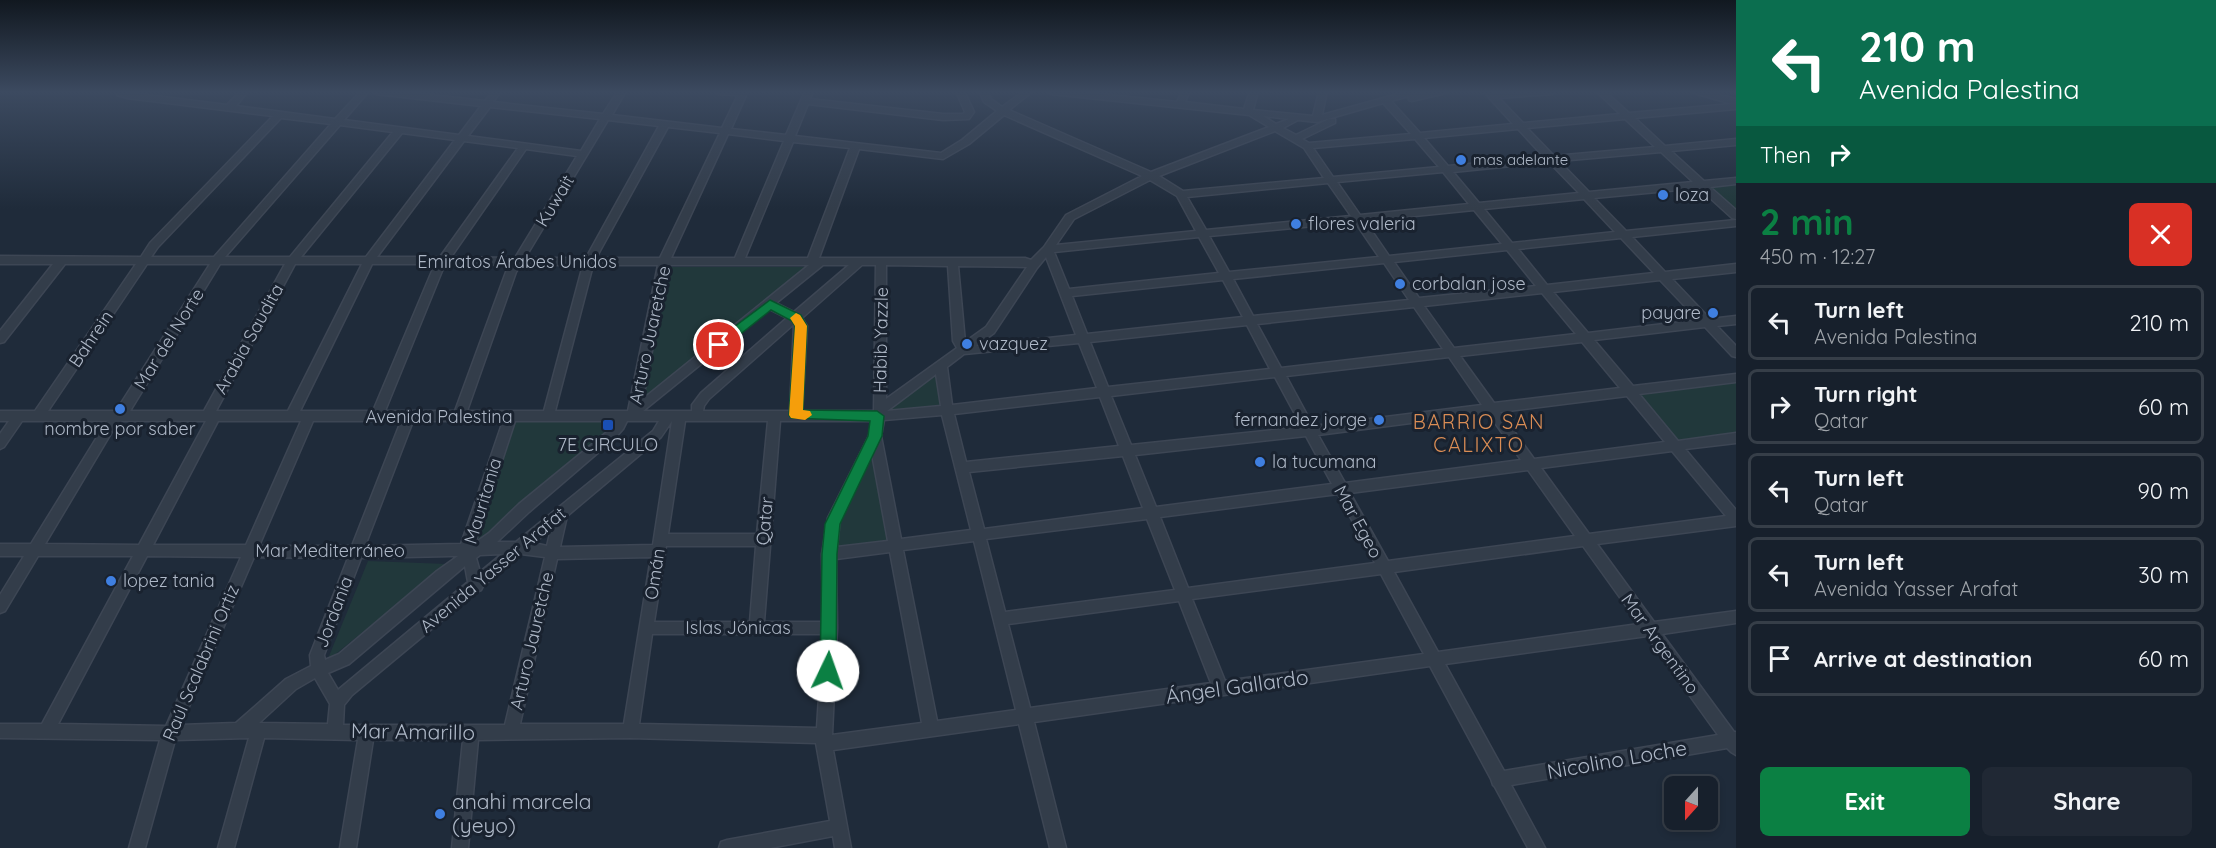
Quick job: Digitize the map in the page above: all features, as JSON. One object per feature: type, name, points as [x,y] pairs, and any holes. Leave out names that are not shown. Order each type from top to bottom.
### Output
[{"type":"street","name":"Bahrein","points":[[38,416],[161,237],[264,131]]},
{"type":"street","name":"Mar del Norte","points":[[0,608],[109,427],[118,417],[217,261],[331,131]]},
{"type":"street","points":[[396,131],[584,154]]},
{"type":"street","name":"Arabia Saudita","points":[[46,732],[144,551],[210,417],[292,261],[399,131]]},
{"type":"street","points":[[291,417],[368,262],[468,131]]},
{"type":"street","name":"Kuwait","points":[[459,417],[510,272],[598,131]]},
{"type":"street","points":[[548,417],[589,261],[662,131]]},
{"type":"street","points":[[721,131],[944,156],[978,131]]},
{"type":"street","name":"Arturo Juaretche","points":[[630,415],[663,261],[725,131]]},
{"type":"street","points":[[739,261],[793,131]]},
{"type":"street","points":[[1043,131],[1151,176],[1181,194],[1736,142]]},
{"type":"street","points":[[878,413],[990,330],[1033,265],[1048,249],[1070,217],[1151,176],[1267,131]]},
{"type":"street","points":[[1279,131],[1307,146],[1481,131]]},
{"type":"street","points":[[1296,139],[1313,131]]},
{"type":"street","points":[[1413,131],[1736,519]]},
{"type":"street","points":[[1525,131],[1736,353]]},
{"type":"street","points":[[1643,131],[1736,216]]},
{"type":"street","points":[[377,417],[437,270],[524,146]]},
{"type":"street","name":"Mar Argentino","points":[[1307,146],[1584,540],[1734,742]]},
{"type":"street","points":[[816,262],[855,147]]},
{"type":"street","points":[[1048,249],[1736,181]]},
{"type":"street","name":"Mar Egeo","points":[[1181,194],[1537,848]]},
{"type":"street","points":[[1066,293],[1736,223]]},
{"type":"street","points":[[1048,249],[1221,690]]},
{"type":"street","name":"Emiratos Árabes Unidos","points":[[0,260],[881,263],[953,261],[1025,262],[1033,265]]},
{"type":"street","points":[[0,339],[62,260]]},
{"type":"street","points":[[953,261],[959,341],[964,350]]},
{"type":"street","name":"Avenida Yasser Arafat","points":[[237,732],[291,684],[344,659],[611,435],[630,415],[770,305],[816,262]]},
{"type":"street","points":[[697,417],[698,405],[705,396],[859,262]]},
{"type":"street","name":"Habib Yazzle","points":[[875,436],[878,413],[881,263]]},
{"type":"street","points":[[964,350],[1736,268]]},
{"type":"street","points":[[770,305],[796,318],[801,326],[796,415]]},
{"type":"street","name":"Avenida Palestina","points":[[0,416],[548,417],[630,415],[697,417],[947,410],[1736,320]]},
{"type":"street","points":[[941,366],[947,410],[1002,619],[1058,848]]},
{"type":"street","points":[[962,468],[1309,431],[1736,378]]},
{"type":"street","name":"Qatar","points":[[756,628],[774,415]]},
{"type":"street","points":[[0,444],[19,416]]},
{"type":"street","name":"Raúl Scalabrini Ortiz","points":[[137,848],[170,733],[309,417]]},
{"type":"street","name":"Jordania","points":[[337,704],[318,670],[317,655],[408,417]]},
{"type":"street","name":"Mauritania","points":[[476,586],[471,553],[510,417]]},
{"type":"street","name":"Avenida Yasser Arafat","points":[[337,704],[347,690],[476,586],[657,434],[674,417]]},
{"type":"street","name":"Omán","points":[[630,731],[660,545],[674,417]]},
{"type":"street","points":[[875,436],[931,730]]},
{"type":"street","points":[[843,848],[825,740],[830,628],[830,554],[834,518],[875,436]]},
{"type":"street","points":[[830,554],[897,543],[1153,513],[1736,438]]},
{"type":"street","name":"Arturo Jauretche","points":[[511,732],[561,514]]},
{"type":"street","points":[[1002,619],[1736,519]]},
{"type":"street","name":"Mar Mediterráneo","points":[[0,550],[471,553],[521,548],[540,549],[551,553],[764,540]]},
{"type":"street","name":"Ángel Gallardo","points":[[825,740],[931,730],[1736,617]]},
{"type":"street","name":"Islas Jónicas","points":[[646,628],[830,628]]},
{"type":"street","points":[[335,730],[337,704]]},
{"type":"street","points":[[226,848],[259,730]]},
{"type":"street","name":"Mar Amarillo","points":[[0,731],[170,733],[259,730],[335,730],[367,733],[630,731],[825,740]]},
{"type":"street","points":[[460,848],[471,732]]},
{"type":"street","points":[[348,848],[367,733]]},
{"type":"street","name":"Nicolino Loche","points":[[1498,780],[1734,742]]},
{"type":"street","points":[[727,848],[839,827]]},
{"type":"green space","points":[[1736,182],[1736,215],[1704,185]]},
{"type":"green space","points":[[666,267],[807,267],[642,402]]},
{"type":"green space","points":[[940,368],[946,409],[878,415]]},
{"type":"green space","points":[[1736,379],[1736,437],[1675,445],[1630,391]]},
{"type":"green space","points":[[621,418],[618,426],[469,549],[513,421]]},
{"type":"green space","points":[[875,437],[896,543],[830,553],[833,524]]},
{"type":"green space","points":[[368,561],[447,564],[327,661]]},
{"type":"slow traffic","points":[[796,318],[801,326],[796,415],[805,415]]},
{"type":"place","name":"mas adelante","points":[[1461,160]]},
{"type":"place","name":"loza","points":[[1663,195]]},
{"type":"place","name":"flores valeria","points":[[1296,224]]},
{"type":"place","name":"corbalan jose","points":[[1400,284]]},
{"type":"place","name":"payare","points":[[1713,313]]},
{"type":"place","name":"vazquez","points":[[967,344]]},
{"type":"place","name":"nombre por saber","points":[[120,409]]},
{"type":"place","name":"fernandez jorge","points":[[1379,420]]},
{"type":"place","name":"7E CIRCULO","points":[[608,425]]},
{"type":"place","name":"la tucumana","points":[[1260,462]]},
{"type":"place","name":"lopez tania","points":[[111,581]]},
{"type":"place","name":"anahi marcela (yeyo)","points":[[440,814]]},
{"type":"district","name":"BARRIO SAN CALIXTO","points":[[1479,434]]},
{"type":"route","points":[[719,345],[770,305],[775,307],[796,318],[801,326],[796,415],[877,416],[875,436],[834,518],[830,554],[828,671]]}]
